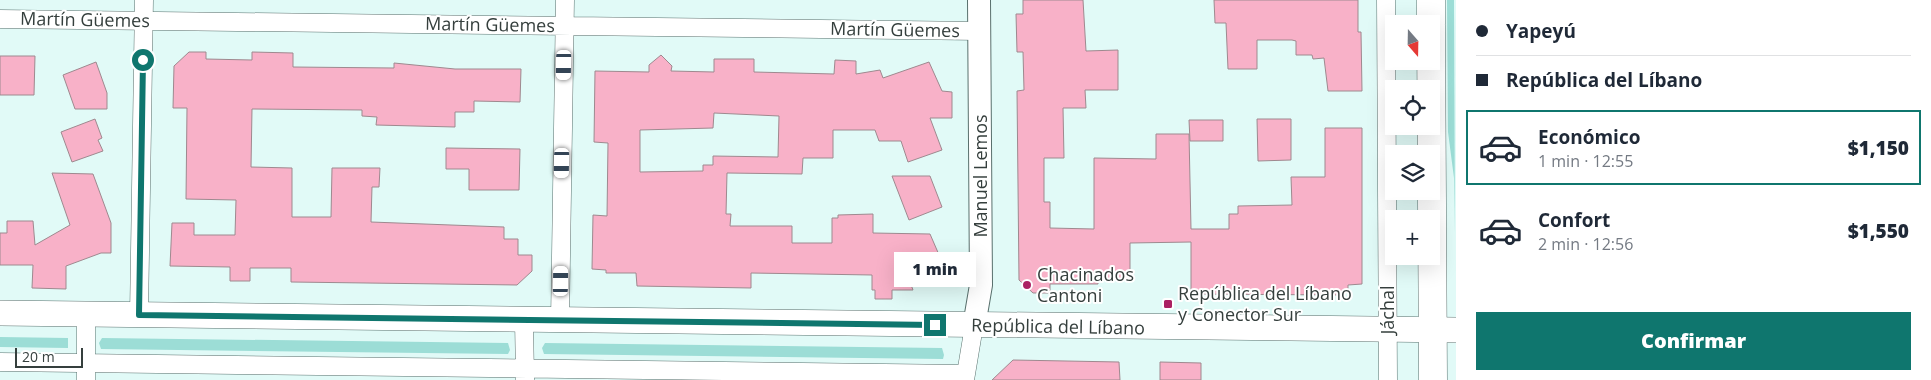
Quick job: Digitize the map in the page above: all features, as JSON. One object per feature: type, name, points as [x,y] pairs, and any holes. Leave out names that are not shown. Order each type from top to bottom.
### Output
[{"type":"main road","points":[[1431,0],[1431,15]]},
{"type":"main road","points":[[1433,70],[1444,330],[1433,380]]},
{"type":"main road","name":"República del Líbano","points":[[0,313],[1388,331],[1444,330]]},
{"type":"street","points":[[139,315],[144,0]]},
{"type":"street","points":[[560,320],[565,0]]},
{"type":"street","name":"Manuel Lemos","points":[[965,377],[982,285],[979,0]]},
{"type":"street","name":"Jáchal","points":[[1386,0],[1388,380]]},
{"type":"street","name":"Martín Güemes","points":[[0,19],[980,31]]},
{"type":"street","points":[[86,314],[86,372]]},
{"type":"street","points":[[524,320],[525,374]]},
{"type":"street","points":[[0,362],[86,372],[965,377]]},
{"type":"shaded area","points":[[1447,0],[1454,0],[1455,233],[1454,178],[1448,132]]},
{"type":"shaded area","points":[[0,337],[68,338],[68,348],[0,347]]},
{"type":"shaded area","points":[[102,338],[508,343],[510,350],[508,354],[101,349],[99,343]]},
{"type":"shaded area","points":[[545,343],[942,348],[944,355],[943,359],[544,354],[542,348]]},
{"type":"building","points":[[1023,0],[1083,0],[1086,51],[1118,50],[1118,90],[1085,90],[1086,108],[1063,108],[1064,158],[1044,158],[1044,202],[1050,202],[1050,228],[1094,229],[1094,158],[1156,159],[1156,134],[1189,134],[1191,229],[1229,229],[1229,214],[1238,214],[1238,206],[1292,205],[1291,177],[1325,177],[1325,128],[1362,128],[1362,284],[1348,285],[1348,291],[1341,291],[1341,295],[1191,294],[1191,242],[1130,243],[1130,279],[1098,279],[1098,284],[1050,284],[1050,293],[1033,293],[1019,280],[1017,91],[1024,90],[1023,52],[1017,52],[1016,14],[1023,14]]},
{"type":"building","points":[[1214,0],[1358,0],[1358,32],[1361,32],[1362,91],[1328,91],[1324,58],[1313,59],[1312,55],[1296,55],[1296,41],[1292,40],[1257,40],[1257,69],[1228,69],[1226,23],[1215,23]]},
{"type":"building","points":[[189,52],[206,52],[206,59],[252,60],[252,52],[293,53],[293,67],[394,68],[394,63],[455,69],[521,69],[520,102],[474,101],[474,112],[455,112],[455,127],[376,125],[377,117],[362,116],[362,110],[252,109],[251,167],[292,168],[292,217],[331,217],[332,168],[380,168],[379,187],[372,187],[371,222],[504,227],[504,239],[518,239],[518,255],[532,255],[532,271],[517,285],[291,282],[291,268],[250,268],[250,281],[230,281],[230,267],[170,266],[172,223],[194,223],[194,235],[235,235],[236,200],[186,199],[187,108],[173,108],[174,66]]},
{"type":"building","points":[[661,55],[672,66],[671,71],[714,72],[714,59],[754,59],[754,72],[834,74],[835,60],[856,61],[856,74],[880,70],[883,78],[929,62],[942,91],[952,92],[952,118],[930,118],[942,150],[908,162],[901,141],[879,141],[875,130],[833,130],[833,158],[803,158],[802,174],[727,173],[726,214],[731,214],[730,226],[792,226],[792,243],[832,243],[832,218],[838,218],[838,215],[873,214],[873,233],[930,234],[943,264],[908,277],[913,290],[892,290],[892,299],[875,299],[875,290],[872,290],[872,275],[751,273],[751,288],[637,286],[636,273],[606,273],[606,270],[592,269],[593,215],[607,216],[608,143],[594,142],[595,71],[649,72],[649,65]],"holes":[[[714,113],[779,116],[778,157],[713,156],[713,165],[703,165],[703,171],[640,172],[640,130],[713,128]]]},
{"type":"building","points":[[0,56],[35,56],[34,95],[0,95]]},
{"type":"building","points":[[96,62],[107,93],[107,109],[75,109],[63,75]]},
{"type":"building","points":[[95,119],[102,138],[98,140],[103,151],[72,162],[61,132]]},
{"type":"building","points":[[1257,119],[1291,119],[1291,160],[1258,161]]},
{"type":"building","points":[[1189,120],[1223,120],[1223,141],[1190,141]]},
{"type":"building","points":[[446,148],[520,149],[519,190],[469,190],[469,169],[446,169]]},
{"type":"building","points":[[52,173],[93,174],[111,223],[111,253],[101,253],[66,266],[66,289],[32,288],[33,265],[0,265],[0,233],[7,233],[7,221],[33,221],[35,245],[70,225]]},
{"type":"building","points":[[892,176],[930,176],[942,207],[909,220]]},
{"type":"building","points":[[1013,360],[1119,362],[1120,380],[992,380]]},
{"type":"building","points":[[1160,362],[1201,363],[1201,380],[1160,380]]},
{"type":"place","name":"Chacinados Cantoni","points":[[1027,285]]},
{"type":"place","name":"República del Líbano y Conector Sur","points":[[1168,304]]},
{"type":"route","points":[[143,60],[139,315],[935,325]]}]
